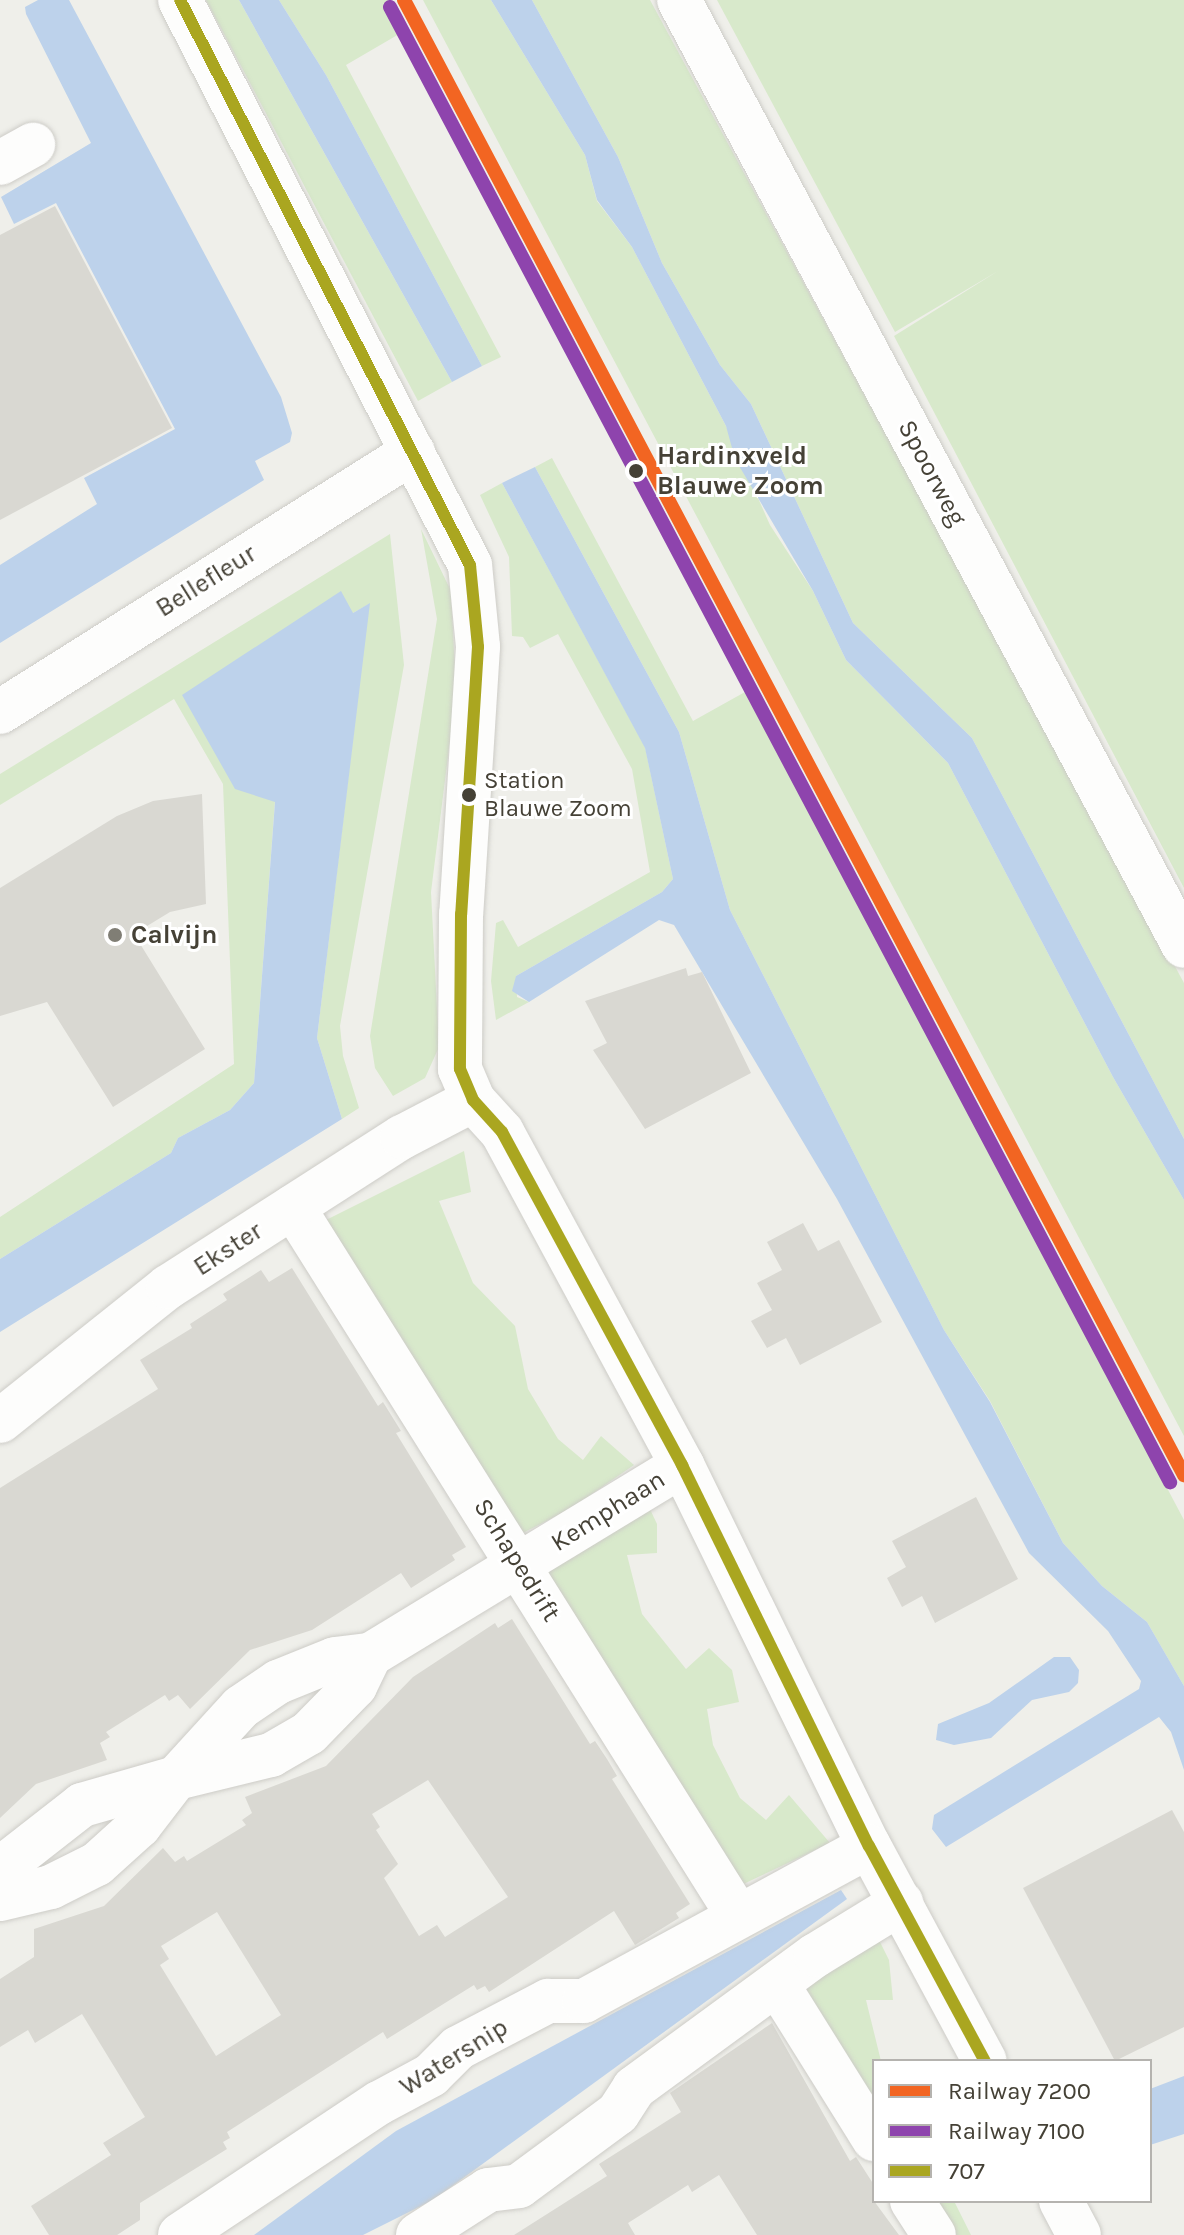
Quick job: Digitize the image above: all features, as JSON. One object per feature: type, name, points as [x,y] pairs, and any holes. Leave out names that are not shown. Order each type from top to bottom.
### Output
[{"type":"street","points":[[180,0],[470,565],[478,647],[461,914],[460,1069],[473,1100],[502,1132],[682,1465],[869,1846],[984,2059]]},
{"type":"street","name":"Spoorweg","points":[[679,0],[1184,946]]},
{"type":"street","name":"Bellefleur","points":[[0,712],[413,452]]},
{"type":"street","name":"Ekster","points":[[0,1421],[168,1287],[402,1137],[473,1100]]},
{"type":"street","name":"Schapedrift","points":[[293,1207],[737,1914]]},
{"type":"street","name":"Kemphaan","points":[[0,1899],[51,1887],[97,1864],[139,1826],[176,1778],[241,1707],[278,1682],[335,1659],[370,1655],[682,1465]]},
{"type":"street","points":[[0,1869],[82,1805],[271,1755],[309,1733],[355,1686],[370,1655]]},
{"type":"street","name":"Watersnip","points":[[180,2235],[379,2103],[431,2075],[458,2048],[548,2001],[584,2001],[737,1914],[869,1846]]},
{"type":"street","points":[[418,2235],[488,2190],[519,2186],[618,2113],[634,2088],[777,1984],[901,1903]]},
{"type":"street","points":[[777,1984],[872,2136]]},
{"type":"street","points":[[913,2203],[934,2235]]},
{"type":"street","points":[[1062,2203],[1079,2235]]},
{"type":"green space","points":[[206,0],[239,0],[452,382],[418,401]]},
{"type":"green space","points":[[279,0],[390,0],[406,30],[346,65],[501,357],[482,366],[326,75]]},
{"type":"green space","points":[[423,0],[491,0],[585,155],[597,201],[632,247],[726,426],[770,525],[813,591],[846,660],[948,763],[1113,1077],[1184,1200],[1184,1436]]},
{"type":"green space","points":[[532,0],[650,0],[1184,983],[1184,1139],[972,738],[853,623],[751,404],[720,365],[662,263],[618,157]]},
{"type":"green space","points":[[717,0],[1184,0],[1184,888],[894,336],[998,271],[895,332]]},
{"type":"green space","points":[[552,458],[693,721],[745,692],[1184,1520],[1184,1686],[1147,1622],[1102,1586],[1063,1543],[990,1401],[944,1330],[730,910],[679,732],[535,467]]},
{"type":"green space","points":[[502,483],[645,747],[673,879],[662,892],[516,976],[517,997],[529,1002],[496,1020],[491,981],[496,923],[503,920],[518,947],[650,872],[632,769],[558,634],[530,648],[523,637],[512,636],[509,557],[480,495]]},
{"type":"green space","points":[[421,529],[451,591],[456,692],[431,892],[439,1047],[425,1078],[393,1096],[375,1068],[370,1036],[437,619]]},
{"type":"green space","points":[[390,534],[404,665],[340,1026],[343,1056],[359,1108],[342,1119],[317,1038],[369,604],[353,613],[275,801],[254,1083],[230,1110],[178,1138],[171,1153],[0,1259],[0,1217],[234,1064],[223,784],[174,699],[0,805],[0,774]]},
{"type":"green space","points":[[464,1151],[471,1192],[439,1201],[473,1283],[515,1326],[528,1389],[558,1439],[583,1460],[601,1436],[634,1465],[570,1509],[509,1540],[318,1224]]},
{"type":"green space","points":[[648,1505],[657,1524],[657,1553],[627,1555],[642,1614],[686,1669],[709,1648],[732,1670],[739,1702],[707,1709],[713,1745],[740,1798],[766,1820],[789,1795],[830,1843],[712,1899],[523,1588]]},
{"type":"green space","points":[[879,1940],[889,1960],[893,2000],[866,2000],[881,2059],[872,2059],[872,2124],[793,1992]]},
{"type":"green space","points":[[919,2203],[955,2203],[971,2235],[939,2235]]},
{"type":"water","points":[[38,0],[69,0],[281,397],[292,433],[290,442],[255,461],[264,480],[0,643],[0,565],[97,504],[84,478],[175,429],[56,203],[14,224],[1,197],[91,143],[26,14],[25,7]]},
{"type":"water","points":[[239,0],[279,0],[326,75],[482,366],[452,382]]},
{"type":"water","points":[[491,0],[532,0],[618,157],[662,263],[720,365],[751,404],[853,623],[972,738],[1184,1139],[1184,1200],[1113,1077],[948,763],[846,660],[813,591],[735,459],[726,426],[632,247],[597,200],[585,155]]},
{"type":"water","points":[[535,467],[679,732],[730,910],[944,1330],[990,1402],[1063,1543],[1102,1586],[1147,1622],[1184,1686],[1184,1770],[1171,1732],[1159,1717],[946,1847],[932,1829],[934,1815],[1139,1689],[1141,1681],[1108,1631],[1029,1553],[837,1199],[674,925],[659,920],[529,1002],[512,991],[516,976],[662,892],[673,879],[645,748],[502,483]]},
{"type":"water","points":[[341,591],[353,613],[370,603],[317,1038],[342,1119],[0,1332],[0,1259],[171,1153],[178,1138],[230,1110],[254,1083],[275,802],[235,789],[182,695]]},
{"type":"water","points":[[1054,1657],[1070,1657],[1079,1670],[1078,1683],[1069,1692],[1032,1700],[991,1738],[954,1745],[936,1740],[938,1724],[989,1703]]},
{"type":"water","points":[[841,1890],[847,1899],[433,2200],[363,2235],[254,2235],[396,2131]]},
{"type":"water","points":[[1184,2076],[1184,2134],[1152,2144],[1152,2088]]},
{"type":"building","points":[[55,206],[172,428],[0,520],[0,235]]},
{"type":"building","points":[[202,794],[206,904],[170,912],[134,934],[205,1049],[113,1107],[47,1002],[0,1016],[0,888],[117,816],[153,801]]},
{"type":"building","points":[[686,968],[688,976],[702,972],[751,1073],[645,1129],[593,1050],[607,1043],[585,1001]]},
{"type":"building","points":[[803,1223],[818,1251],[839,1240],[882,1322],[800,1365],[786,1338],[767,1348],[751,1321],[772,1310],[757,1283],[782,1270],[767,1242]]},
{"type":"building","points":[[292,1268],[378,1406],[383,1402],[401,1431],[396,1433],[466,1547],[452,1555],[455,1560],[411,1588],[401,1573],[312,1630],[250,1650],[190,1709],[178,1695],[169,1701],[165,1695],[106,1732],[110,1737],[100,1743],[107,1760],[36,1784],[0,1818],[0,1488],[158,1389],[140,1360],[192,1328],[190,1324],[227,1300],[223,1294],[261,1270],[269,1282]]},
{"type":"building","points":[[976,1497],[1018,1579],[935,1623],[922,1596],[902,1607],[887,1578],[906,1567],[892,1541]]},
{"type":"building","points":[[512,1619],[590,1744],[595,1741],[607,1759],[617,1776],[612,1779],[690,1904],[676,1913],[679,1918],[635,1945],[614,1911],[489,1992],[485,1986],[477,1990],[474,1985],[387,2039],[383,2032],[227,2132],[230,2138],[223,2142],[227,2149],[140,2203],[140,2220],[117,2235],[49,2235],[31,2206],[111,2155],[103,2143],[145,2117],[82,2014],[35,2043],[28,2030],[0,2047],[0,1979],[34,1957],[34,1929],[104,1906],[163,1848],[175,1862],[184,1856],[187,1861],[246,1825],[242,1820],[252,1813],[245,1797],[326,1766],[413,1677],[495,1623],[498,1628]],"holes":[[[428,1780],[508,1897],[445,1937],[437,1925],[419,1936],[384,1878],[398,1864],[376,1830],[380,1827],[372,1814]],[[217,1912],[281,2015],[216,2056],[160,1965],[169,1959],[161,1946]]]},
{"type":"building","points":[[1172,1810],[1184,1832],[1184,2027],[1114,2059],[1023,1888]]},
{"type":"building","points":[[772,2023],[850,2161],[856,2157],[872,2182],[872,2203],[875,2203],[899,2235],[757,2235],[719,2175],[692,2192],[688,2185],[628,2223],[635,2235],[514,2235],[607,2176],[599,2164],[681,2112],[670,2093]]},
{"type":"rail line","name":"7200","points":[[404,0],[1184,1475]]},
{"type":"rail line","name":"7100","points":[[390,7],[1170,1482]]},
{"type":"transit line","name":"707","points":[[180,0],[470,565],[478,647],[461,914],[460,1069],[473,1100],[502,1132],[682,1465],[869,1846],[984,2059]]},
{"type":"place","name":"Hardinxveld Blauwe Zoom","points":[[636,471]]},
{"type":"place","name":"Station Blauwe Zoom","points":[[469,795]]},
{"type":"place","name":"Calvijn","points":[[115,935]]}]
